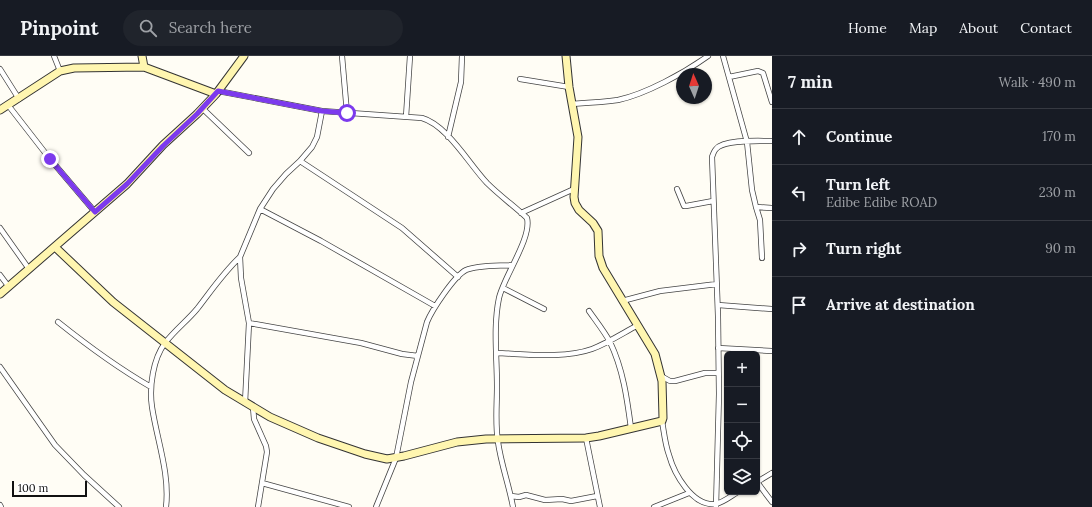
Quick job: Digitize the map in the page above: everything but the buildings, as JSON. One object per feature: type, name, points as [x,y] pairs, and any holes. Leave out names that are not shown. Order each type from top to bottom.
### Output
[{"type":"street","points":[[54,56],[60,71]]},
{"type":"street","points":[[142,56],[144,67]]},
{"type":"street","points":[[0,294],[127,184],[217,92],[244,56]]},
{"type":"street","points":[[342,56],[347,113]]},
{"type":"street","points":[[406,117],[410,56]]},
{"type":"street","points":[[448,137],[461,82],[462,56]]},
{"type":"street","points":[[566,56],[569,87],[578,138],[574,189],[575,203],[579,210],[597,228],[599,234],[598,252],[600,260],[622,301],[655,354],[661,376],[662,421],[669,455],[680,480],[689,493],[699,502],[716,506],[733,495]]},
{"type":"street","points":[[572,104],[612,100],[634,95],[677,75],[708,56]]},
{"type":"street","points":[[723,56],[747,142],[751,186],[760,220],[762,258]]},
{"type":"street","points":[[0,110],[60,71],[74,68],[144,67],[217,92],[322,111],[406,117],[428,120],[435,124],[487,183],[527,218],[527,227],[503,288],[497,308],[496,326],[497,440],[502,468],[513,507]]},
{"type":"street","points":[[0,69],[19,99]]},
{"type":"street","points":[[729,77],[758,71],[763,73],[772,102]]},
{"type":"street","points":[[520,79],[569,87]]},
{"type":"street","points":[[8,105],[50,159],[95,212]]},
{"type":"street","points":[[202,108],[249,153]]},
{"type":"street","points":[[245,403],[249,323],[242,285],[240,258],[260,209],[273,189],[312,147],[317,137],[322,111]]},
{"type":"street","points":[[716,506],[718,305],[712,157],[716,148],[723,144],[772,141]]},
{"type":"street","points":[[300,161],[402,228],[458,277]]},
{"type":"street","points":[[521,213],[574,189]]},
{"type":"street","points":[[677,189],[684,206],[714,201]]},
{"type":"street","points":[[756,207],[772,208]]},
{"type":"street","points":[[260,209],[435,306]]},
{"type":"street","points":[[0,228],[29,269]]},
{"type":"street","points":[[55,246],[113,302],[225,390],[253,408],[286,425],[318,438],[374,457],[396,458],[457,442],[586,438],[662,421]]},
{"type":"street","points":[[166,507],[166,484],[152,407],[151,387],[154,370],[165,343],[194,312],[227,269],[240,258]]},
{"type":"street","points":[[376,507],[396,458],[411,382],[427,322],[435,306],[458,277],[466,270],[512,265]]},
{"type":"street","points":[[0,275],[9,287]]},
{"type":"street","points":[[622,301],[660,291],[717,284]]},
{"type":"street","points":[[503,288],[544,309]]},
{"type":"street","points":[[718,305],[772,309]]},
{"type":"street","points":[[589,311],[609,341],[624,381],[631,428]]},
{"type":"street","points":[[58,322],[94,350],[151,387]]},
{"type":"street","points":[[249,323],[361,343],[402,354],[418,356]]},
{"type":"street","points":[[497,353],[569,353],[591,349],[638,325]]},
{"type":"street","points":[[718,348],[772,351]]},
{"type":"street","points":[[0,367],[54,445],[119,507]]},
{"type":"street","points":[[661,376],[670,381],[675,381],[705,373],[718,373]]},
{"type":"street","points":[[253,408],[257,426],[266,446],[262,483],[257,507]]},
{"type":"street","points":[[586,438],[600,507]]},
{"type":"street","points":[[760,480],[772,473]]},
{"type":"street","points":[[262,483],[350,507]]},
{"type":"street","points":[[760,486],[772,502]]},
{"type":"street","points":[[654,507],[689,493]]},
{"type":"street","points":[[511,496],[519,497],[526,495],[545,500],[562,499],[571,501],[598,496]]},
{"type":"route","points":[[50,159],[95,212],[127,184],[218,91],[322,111],[347,113]]}]
